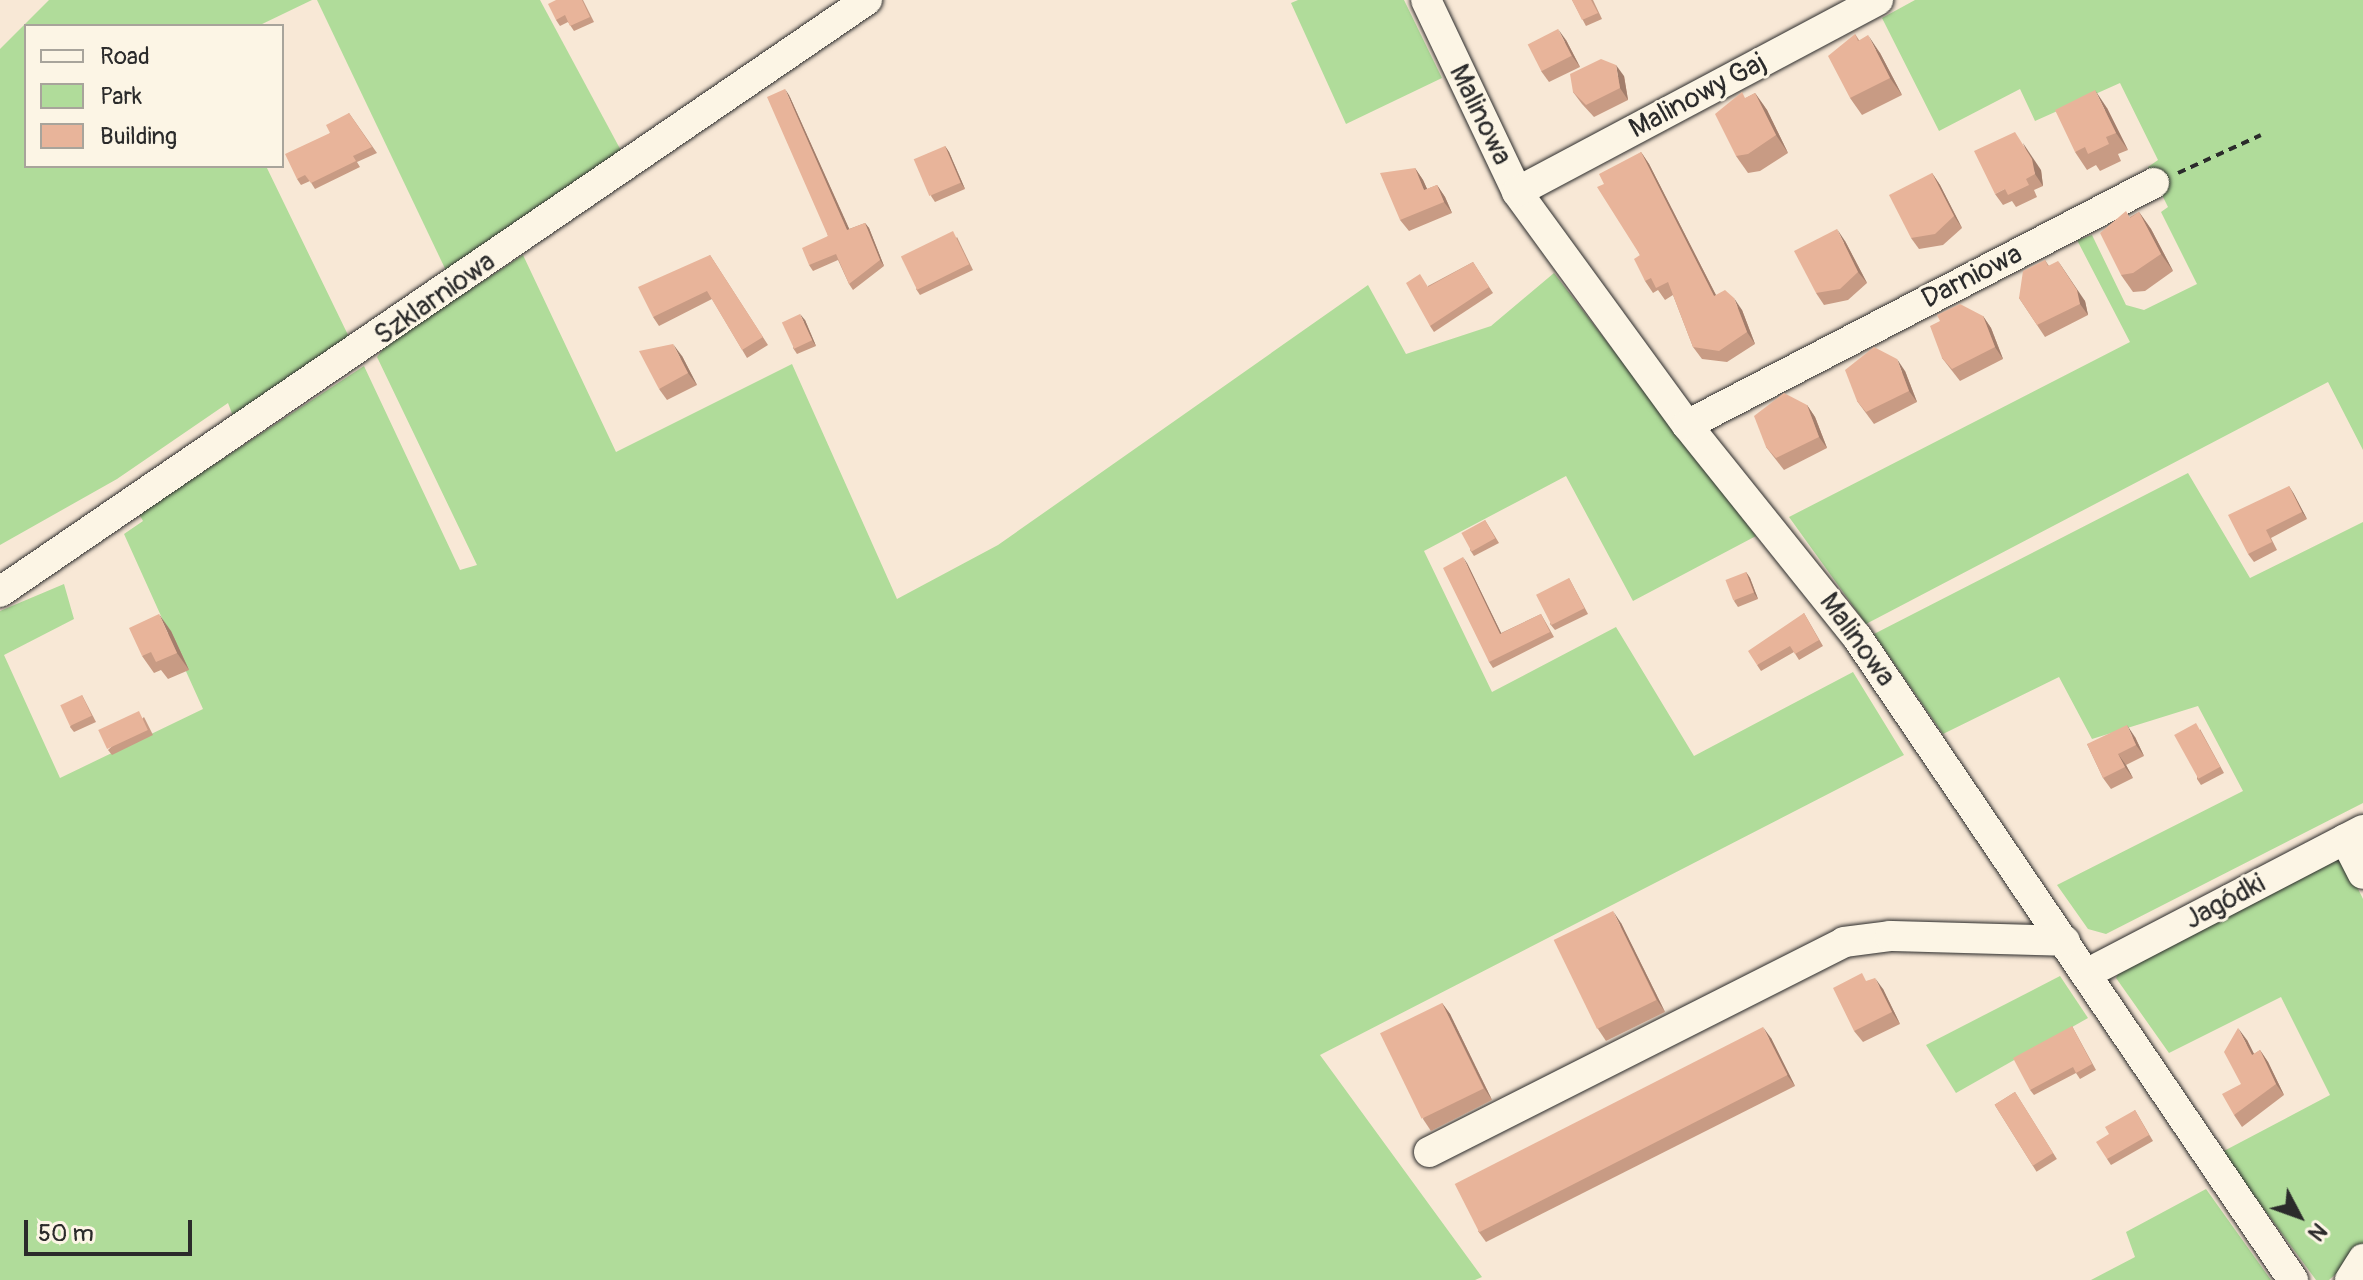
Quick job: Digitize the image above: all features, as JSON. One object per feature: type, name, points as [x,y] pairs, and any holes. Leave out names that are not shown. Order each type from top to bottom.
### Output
[{"type":"street","name":"Szklarniowa","points":[[0,592],[867,0]]},
{"type":"street","name":"Malinowa","points":[[1426,0],[1517,192],[1687,425],[1857,637],[2293,1280]]},
{"type":"street","name":"Malinowy Gaj","points":[[1517,192],[1878,0]]},
{"type":"street","name":"Darniowa","points":[[1687,425],[2154,183]]},
{"type":"street","points":[[2354,834],[2363,874]]},
{"type":"street","name":"Jagódki","points":[[2086,974],[2354,834]]},
{"type":"street","points":[[1429,1152],[1844,942],[1890,936],[2065,941]]},
{"type":"street","points":[[2350,1280],[2363,1259]]},
{"type":"path","points":[[2154,183],[2261,135]]},
{"type":"green space","points":[[49,0],[312,0],[262,24],[25,24]]},
{"type":"green space","points":[[317,0],[540,0],[625,158],[450,279]]},
{"type":"green space","points":[[1298,0],[1404,0],[1442,78],[1346,124],[1291,3]]},
{"type":"green space","points":[[1915,0],[2363,0],[2363,450],[2328,382],[1866,624],[1789,517],[2130,342],[2077,240],[2092,235],[2126,305],[2144,310],[2197,284],[2161,212],[2168,207],[2148,167],[2158,160],[2120,83],[2035,121],[2020,89],[1939,131],[1882,18]]},
{"type":"green space","points":[[24,25],[24,168],[267,168],[349,337],[236,424],[228,403],[117,479],[0,545],[0,49]]},
{"type":"green space","points":[[523,255],[616,452],[792,364],[897,599],[998,545],[1368,285],[1406,354],[1491,326],[1554,273],[1756,536],[1633,601],[1566,476],[1424,551],[1492,692],[1616,627],[1694,756],[1853,672],[1904,755],[1320,1055],[1482,1277],[1475,1280],[0,1280],[0,611],[64,584],[74,619],[4,655],[60,778],[203,709],[124,534],[143,521],[139,514],[364,366],[460,570],[477,565],[377,357],[388,343]]},
{"type":"green space","points":[[2188,473],[2250,578],[2363,522],[2363,803],[2106,934],[2088,929],[2057,885],[2243,791],[2198,706],[2092,739],[2059,677],[1943,734],[1874,634]]},
{"type":"green space","points":[[2330,856],[2344,860],[2363,899],[2363,1250],[2329,1280],[2316,1280],[2222,1152],[2330,1095],[2281,997],[2169,1053],[2116,978],[2124,962]]},
{"type":"green space","points":[[2060,976],[2088,1018],[1956,1093],[1926,1045]]},
{"type":"green space","points":[[2206,1189],[2271,1280],[2091,1280],[2135,1257],[2126,1232]]},
{"type":"building","points":[[556,0],[582,0],[590,17],[570,26],[565,15],[556,20],[548,4]]},
{"type":"building","points":[[1572,0],[1591,0],[1598,13],[1582,20]]},
{"type":"building","points":[[1558,29],[1572,56],[1541,71],[1528,44]]},
{"type":"building","points":[[1855,34],[1858,41],[1868,35],[1890,78],[1850,98],[1828,56]]},
{"type":"building","points":[[1601,59],[1616,65],[1620,88],[1586,105],[1573,92],[1570,74]]},
{"type":"building","points":[[785,89],[847,230],[865,223],[880,260],[849,284],[836,254],[809,265],[802,248],[828,236],[767,97]]},
{"type":"building","points":[[2095,90],[2116,133],[2106,137],[2109,144],[2088,154],[2085,147],[2075,152],[2055,110]]},
{"type":"building","points":[[1742,92],[1745,98],[1755,93],[1776,135],[1748,154],[1736,156],[1715,114]]},
{"type":"building","points":[[349,113],[372,147],[353,156],[356,161],[311,183],[305,175],[297,179],[285,154],[330,133],[326,125]]},
{"type":"building","points":[[2015,132],[2032,159],[2035,174],[2026,179],[2029,185],[2008,195],[2005,189],[1995,194],[1974,151]]},
{"type":"building","points":[[945,146],[961,183],[929,196],[914,159]]},
{"type":"building","points":[[1641,152],[1714,296],[1725,290],[1734,298],[1747,332],[1719,351],[1693,347],[1668,282],[1656,288],[1651,278],[1645,281],[1634,259],[1640,255],[1597,187],[1604,184],[1599,174]]},
{"type":"building","points":[[1415,168],[1424,190],[1437,185],[1444,202],[1400,220],[1380,173]]},
{"type":"building","points":[[1932,173],[1954,216],[1935,234],[1911,238],[1889,195]]},
{"type":"building","points":[[2126,211],[2130,218],[2139,212],[2161,254],[2133,273],[2121,275],[2100,233]]},
{"type":"building","points":[[1837,229],[1858,272],[1840,289],[1816,293],[1794,251]]},
{"type":"building","points":[[953,231],[969,264],[917,290],[901,256]]},
{"type":"building","points":[[710,255],[763,337],[742,350],[707,291],[653,317],[638,287]]},
{"type":"building","points":[[2045,260],[2048,266],[2058,261],[2077,290],[2080,304],[2037,325],[2019,298],[2023,271]]},
{"type":"building","points":[[1473,262],[1489,287],[1430,326],[1406,283],[1420,274],[1428,287]]},
{"type":"building","points":[[1960,304],[1983,316],[1995,347],[1952,369],[1942,358],[1930,326],[1940,321],[1937,315]]},
{"type":"building","points":[[800,314],[812,340],[794,349],[782,322]]},
{"type":"building","points":[[673,344],[688,373],[659,389],[639,351]]},
{"type":"building","points":[[1874,347],[1897,359],[1909,391],[1866,412],[1857,401],[1845,370]]},
{"type":"building","points":[[1784,393],[1807,405],[1819,437],[1776,458],[1766,447],[1754,416]]},
{"type":"building","points":[[2289,486],[2302,512],[2266,530],[2272,542],[2248,554],[2228,515]]},
{"type":"building","points":[[1485,520],[1495,538],[1472,551],[1461,533]]},
{"type":"building","points":[[1463,557],[1500,634],[1541,614],[1550,632],[1489,662],[1443,568]]},
{"type":"building","points":[[1746,572],[1754,593],[1733,600],[1725,580]]},
{"type":"building","points":[[1569,578],[1584,608],[1551,625],[1536,595]]},
{"type":"building","points":[[1804,613],[1819,640],[1795,654],[1790,646],[1757,665],[1748,651]]},
{"type":"building","points":[[159,614],[177,653],[156,662],[151,652],[142,656],[129,628]]},
{"type":"building","points":[[82,695],[92,716],[70,726],[60,705]]},
{"type":"building","points":[[139,711],[148,730],[107,749],[98,730]]},
{"type":"building","points":[[2196,723],[2220,767],[2198,779],[2174,735]]},
{"type":"building","points":[[2127,725],[2136,745],[2118,754],[2125,767],[2103,778],[2087,744]]},
{"type":"building","points":[[1613,911],[1656,1000],[1597,1029],[1554,940]]},
{"type":"building","points":[[1862,973],[1866,981],[1875,978],[1892,1012],[1854,1031],[1833,988]]},
{"type":"building","points":[[1442,1003],[1484,1088],[1422,1119],[1380,1033]]},
{"type":"building","points":[[2072,1026],[2092,1064],[2076,1073],[2073,1067],[2030,1090],[2013,1058]]},
{"type":"building","points":[[1763,1027],[1788,1075],[1479,1232],[1455,1184]]},
{"type":"building","points":[[2238,1028],[2252,1055],[2260,1050],[2276,1084],[2234,1115],[2222,1094],[2241,1084],[2224,1052]]},
{"type":"building","points":[[2015,1092],[2053,1153],[2033,1166],[1995,1105]]},
{"type":"building","points":[[2135,1110],[2149,1135],[2107,1159],[2096,1142],[2109,1134],[2105,1127]]}]
